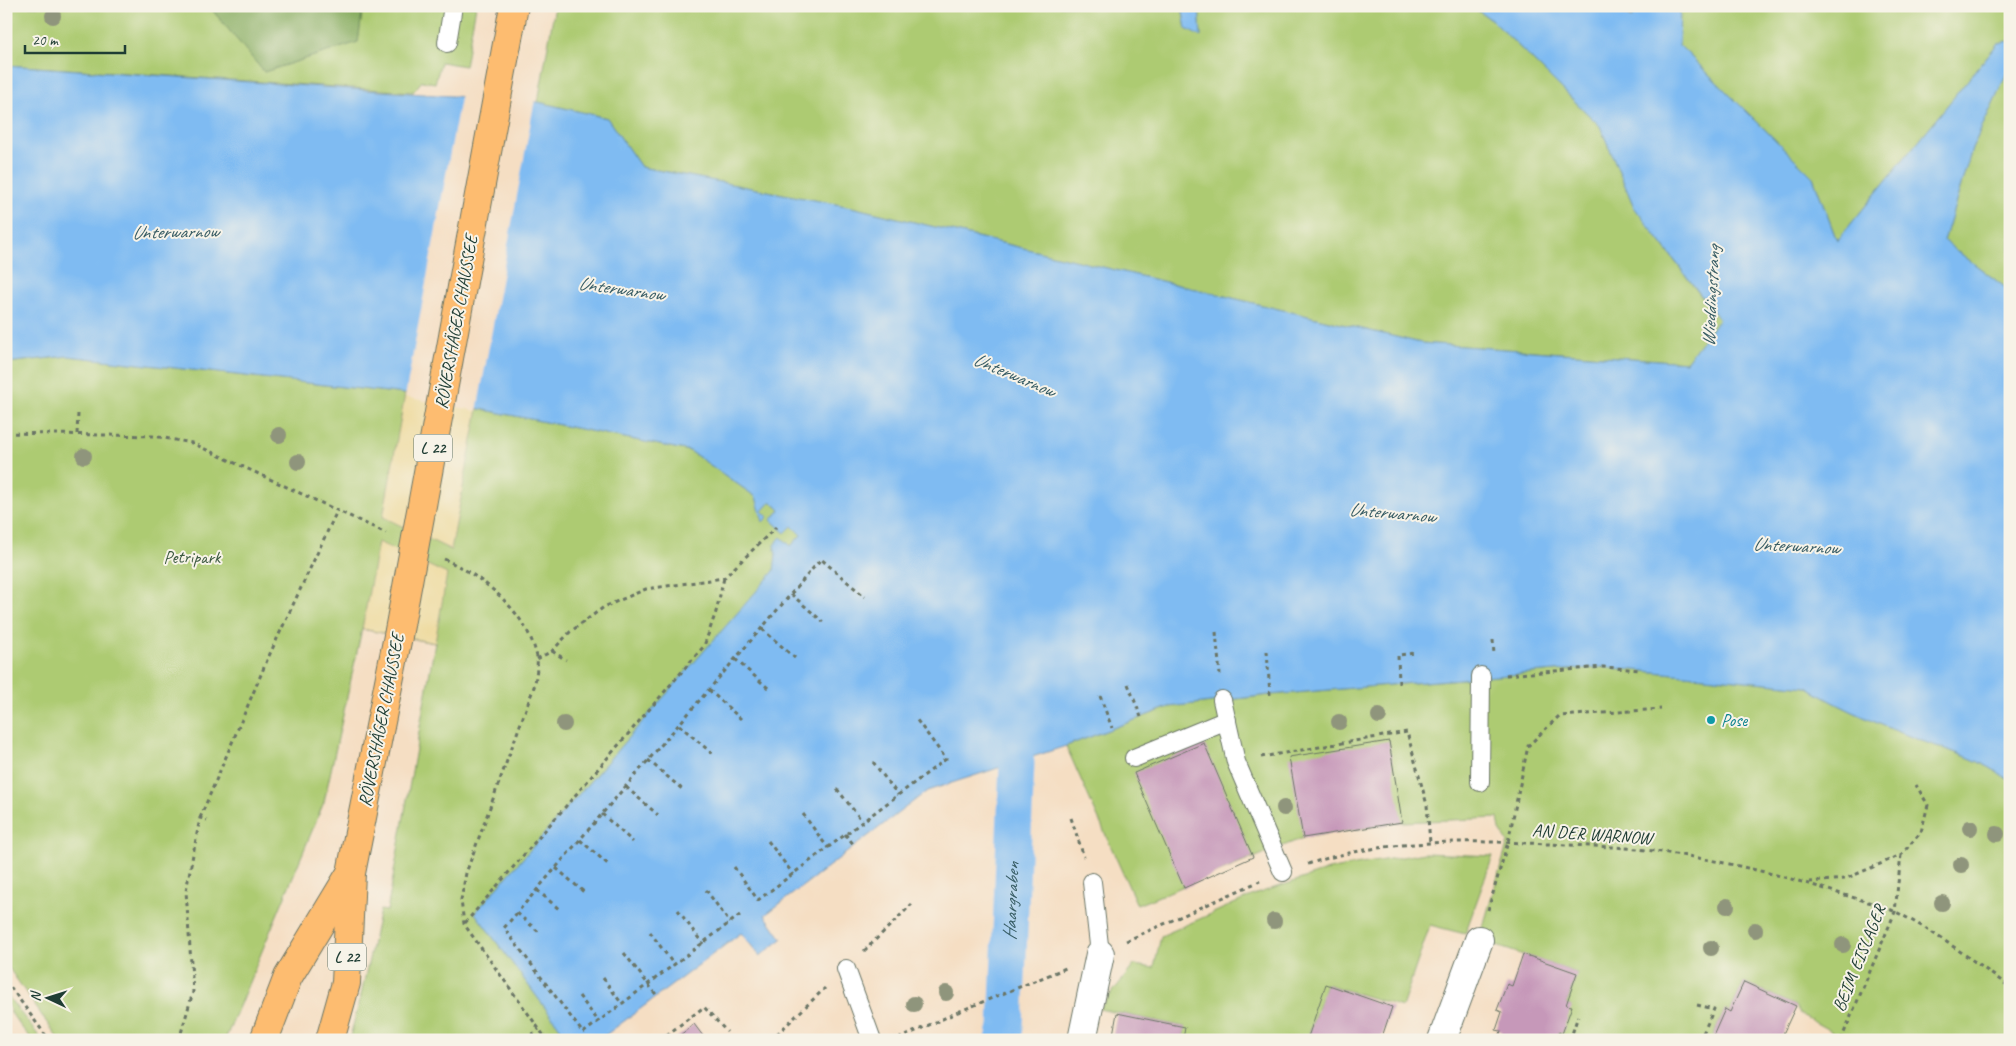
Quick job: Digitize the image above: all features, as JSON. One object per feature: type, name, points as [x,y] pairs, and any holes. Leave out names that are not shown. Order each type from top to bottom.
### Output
[{"type":"main road","name":"RÖVERSHÄGER CHAUSSEE","points":[[330,1040],[346,983],[350,873],[398,636],[514,6]]},
{"type":"main road","name":"RÖVERSHÄGER CHAUSSEE","points":[[264,1040],[288,977],[350,873]]},
{"type":"street","points":[[1442,1040],[1479,940]]},
{"type":"street","points":[[1082,1040],[1100,954]]},
{"type":"lane","points":[[447,44],[453,6]]},
{"type":"lane","points":[[1480,782],[1481,676]]},
{"type":"lane","points":[[1222,700],[1236,762],[1283,872]]},
{"type":"lane","points":[[1134,758],[1227,720]]},
{"type":"lane","points":[[1092,882],[1100,954]]},
{"type":"lane","points":[[846,969],[872,1040]]},
{"type":"path","points":[[77,434],[78,414]]},
{"type":"path","points":[[179,1040],[192,992],[186,891],[200,818],[268,658],[337,511]]},
{"type":"path","points":[[464,924],[704,646],[716,612],[724,578],[776,527]]},
{"type":"path","points":[[740,915],[583,1033],[504,928],[821,559],[865,597]]},
{"type":"path","points":[[537,659],[552,651],[570,632],[604,607],[629,596],[646,589],[724,578]]},
{"type":"path","points":[[791,594],[824,622]]},
{"type":"path","points":[[762,629],[795,658]]},
{"type":"path","points":[[1216,632],[1222,700]]},
{"type":"path","points":[[552,651],[566,660]]},
{"type":"path","points":[[1267,651],[1270,695]]},
{"type":"path","points":[[1399,684],[1398,654],[1416,653]]},
{"type":"path","points":[[735,660],[768,688]]},
{"type":"path","points":[[1503,675],[1603,667],[1640,670]]},
{"type":"path","points":[[1128,684],[1141,717]]},
{"type":"path","points":[[709,690],[741,719]]},
{"type":"path","points":[[1100,696],[1112,728]]},
{"type":"path","points":[[1479,940],[1508,842],[1528,746],[1559,716],[1661,709]]},
{"type":"path","points":[[734,867],[758,900],[946,759],[916,719]]},
{"type":"path","points":[[679,725],[714,755]]},
{"type":"path","points":[[1236,762],[1408,732],[1427,805],[1430,843]]},
{"type":"path","points":[[648,760],[682,789]]},
{"type":"path","points":[[873,762],[898,795]]},
{"type":"path","points":[[1806,882],[1845,879],[1901,855],[1921,832],[1928,805],[1916,785]]},
{"type":"path","points":[[626,787],[658,815]]},
{"type":"path","points":[[838,789],[863,822]]},
{"type":"path","points":[[602,814],[633,842]]},
{"type":"path","points":[[803,814],[828,848]]},
{"type":"path","points":[[200,818],[207,820]]},
{"type":"path","points":[[1071,818],[1092,882]]},
{"type":"path","points":[[846,834],[855,846]]},
{"type":"path","points":[[580,840],[610,866]]},
{"type":"path","points":[[768,841],[793,874]]},
{"type":"path","name":"AN DER WARNOW","points":[[1157,926],[1283,872],[1326,858],[1382,848],[1430,843],[1508,842],[1644,850],[1711,860],[1806,882],[1895,912],[1951,946],[2010,986]]},
{"type":"path","name":"BEIM EISLAGER","points":[[1841,1040],[1895,912],[1901,855]]},
{"type":"path","points":[[556,868],[585,893]]},
{"type":"path","points":[[536,890],[560,910]]},
{"type":"path","points":[[706,890],[730,923]]},
{"type":"path","points":[[678,910],[703,944]]},
{"type":"path","points":[[517,913],[541,934]]},
{"type":"path","points":[[650,932],[674,965]]},
{"type":"path","points":[[624,953],[658,997]]},
{"type":"path","points":[[897,1040],[958,1012],[1073,965]]},
{"type":"path","points":[[603,978],[622,1004]]},
{"type":"path","points":[[6,981],[49,1040]]},
{"type":"path","points":[[579,996],[599,1022]]},
{"type":"path","points":[[1697,1005],[1714,1009],[1700,1040]]},
{"type":"path","points":[[660,1040],[704,1007],[727,1032]]},
{"type":"path","points":[[958,1012],[963,1009]]},
{"type":"path","points":[[1570,1040],[1578,1016]]},
{"type":"path","points":[[525,1040],[539,1029]]},
{"type":"green space","points":[[6,6],[209,6],[264,72],[358,42],[363,6],[476,6],[465,66],[441,62],[435,83],[422,81],[413,92],[6,65]]},
{"type":"green space","points":[[209,6],[363,6],[358,42],[264,72]]},
{"type":"green space","points":[[555,6],[1182,6],[1186,29],[1201,36],[1199,6],[1471,6],[1492,20],[1600,126],[1634,207],[1719,320],[1686,362],[1421,343],[851,207],[641,167],[607,118],[538,102]]},
{"type":"green space","points":[[1614,6],[2010,6],[2010,41],[1998,43],[1837,241],[1813,177],[1679,45]]},
{"type":"green space","points":[[2010,66],[2010,300],[2006,288],[1944,241],[1972,149]]},
{"type":"green space","name":"Petripark","points":[[68,356],[405,394],[690,451],[756,497],[761,511],[770,501],[780,510],[771,520],[785,533],[792,526],[801,535],[791,546],[776,554],[775,571],[475,913],[569,1040],[349,1040],[380,910],[387,911],[435,643],[362,629],[324,802],[225,1040],[59,1040],[6,964],[6,363]]},
{"type":"green space","points":[[1603,667],[1807,687],[1876,722],[1989,767],[2010,781],[2010,1040],[1847,1040],[1800,1014],[1796,1006],[1744,982],[1730,1012],[1725,1010],[1713,1036],[1716,1037],[1715,1040],[1556,1040],[1559,1032],[1561,1033],[1571,1006],[1566,1005],[1577,973],[1479,940],[1508,842],[1500,830],[1498,818],[1402,822],[1303,838],[1137,905],[1066,746],[1169,707],[1270,695]]},
{"type":"green space","points":[[1425,853],[1493,856],[1465,934],[1430,925],[1402,1007],[1326,984],[1307,1040],[1183,1040],[1185,1027],[1099,1009],[1134,965],[1154,968],[1161,936],[1256,894],[1332,869]]},
{"type":"green space","points":[[6,994],[42,1040],[32,1040],[19,1024],[11,1013]]},
{"type":"sand","points":[[405,394],[478,409],[451,550],[383,517]]},
{"type":"sand","points":[[378,542],[447,574],[435,643],[362,629]]},
{"type":"water","points":[[1182,6],[1199,6],[1201,37],[1186,29]]},
{"type":"water","points":[[1471,6],[1614,6],[1632,19],[1631,6],[1680,6],[1679,45],[1813,177],[1837,241],[1998,43],[2010,41],[2010,66],[1972,149],[1944,241],[2006,288],[2010,300],[2010,781],[1989,767],[1876,722],[1807,687],[1603,667],[1270,695],[1169,707],[1066,746],[927,791],[765,915],[782,939],[760,956],[741,933],[599,1040],[569,1040],[475,913],[774,571],[776,554],[774,545],[781,537],[791,546],[801,535],[792,526],[785,533],[771,520],[780,510],[771,501],[762,511],[768,517],[763,522],[756,497],[690,451],[405,394],[68,356],[6,363],[6,65],[538,102],[607,118],[641,167],[851,207],[1421,343],[1686,362],[1719,319],[1634,207],[1600,126],[1492,20]]},
{"type":"pier","points":[[461,93],[535,99],[477,411],[405,397]]},
{"type":"building","points":[[1389,741],[1402,822],[1303,838],[1289,757]]},
{"type":"building","points":[[1204,743],[1253,857],[1184,888],[1134,773]]},
{"type":"building","points":[[1523,954],[1577,973],[1566,1005],[1572,1006],[1562,1034],[1559,1032],[1556,1040],[1498,1040],[1501,1031],[1496,1030],[1502,1012],[1497,1010],[1507,984],[1512,986]]},
{"type":"building","points":[[1744,982],[1796,1006],[1782,1036],[1786,1040],[1715,1040],[1716,1037],[1713,1036],[1725,1009],[1730,1012]]},
{"type":"building","points":[[1326,984],[1392,1007],[1381,1040],[1307,1040]]},
{"type":"building","points":[[1117,1013],[1185,1027],[1183,1040],[1112,1040]]},
{"type":"building","points":[[694,1024],[706,1040],[674,1040]]},
{"type":"waterway","name":"Haargraben","points":[[1003,1040],[1006,1027],[1017,763]]},
{"type":"tram line","points":[[6,1032],[12,1040]]},
{"type":"place","name":"Pose","points":[[1711,720]]},
{"type":"water label","name":"Unterwarnow","points":[[175,232]]},
{"type":"water label","name":"Unterwarnow","points":[[621,289]]},
{"type":"water label","name":"Wieddingstrang","points":[[1711,296]]},
{"type":"water label","name":"Unterwarnow","points":[[1014,375]]},
{"type":"water label","name":"Unterwarnow","points":[[1392,513]]},
{"type":"water label","name":"Unterwarnow","points":[[1796,546]]}]
